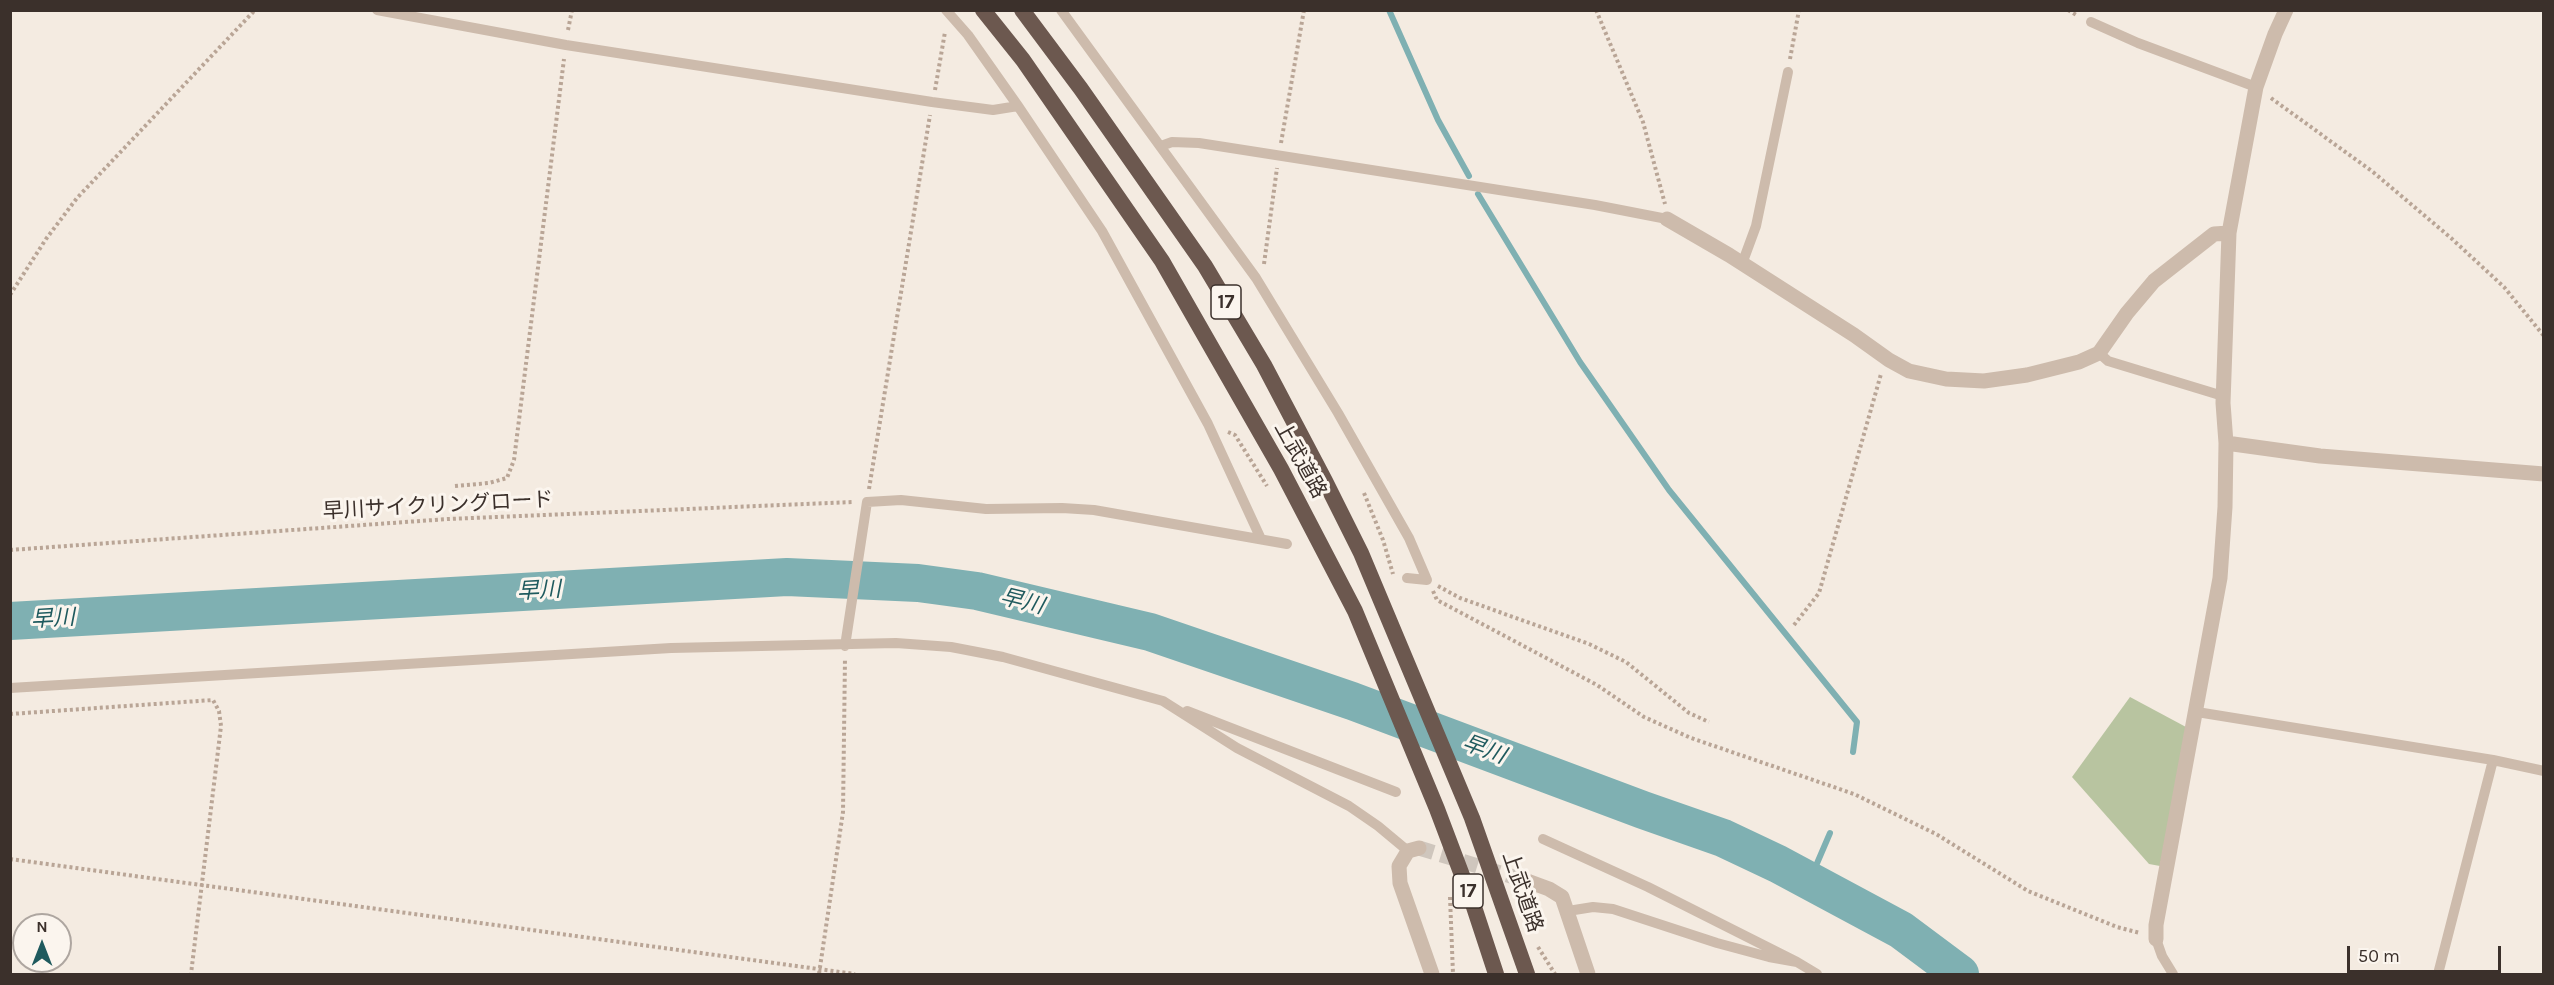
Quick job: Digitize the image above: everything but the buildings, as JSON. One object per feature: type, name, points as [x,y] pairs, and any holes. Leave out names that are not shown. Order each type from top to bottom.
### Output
[{"type":"highway","name":"上武道路","points":[[983,10],[1023,60],[1162,261],[1281,469],[1355,611],[1437,809],[1474,907],[1496,975]]},
{"type":"highway","name":"上武道路","points":[[1022,10],[1094,107],[1211,276],[1264,365],[1325,481],[1361,553],[1472,818],[1527,975]]},
{"type":"street","points":[[2156,939],[2156,925],[2220,578],[2226,443],[2223,396],[2229,233],[2256,87],[2286,10]]},
{"type":"street","points":[[1667,219],[1854,334],[1888,360],[1909,371],[1946,379],[1984,381],[2027,375],[2079,362],[2099,353],[2127,313],[2154,281],[2214,234],[2229,233]]},
{"type":"street","points":[[2226,443],[2320,456],[2544,474]]},
{"type":"street","points":[[1414,849],[1399,866],[1400,883],[1432,975]]},
{"type":"street","points":[[1530,882],[1562,897],[1588,975]]},
{"type":"lane","points":[[377,10],[566,45],[932,102],[993,110],[1018,106]]},
{"type":"lane","points":[[1061,10],[1256,278],[1338,413],[1408,538],[1427,580]]},
{"type":"lane","points":[[950,15],[1018,106],[1102,231],[1208,424],[1261,539]]},
{"type":"lane","points":[[2091,22],[2138,43],[2256,87]]},
{"type":"lane","points":[[1742,264],[1756,226],[1788,72]]},
{"type":"lane","points":[[1161,146],[1172,142],[1199,143],[1595,205],[1667,219]]},
{"type":"lane","points":[[2099,353],[2108,362],[2223,396]]},
{"type":"lane","points":[[845,643],[867,505],[901,500],[986,509],[1094,510],[1287,544]]},
{"type":"lane","points":[[1407,578],[1427,580]]},
{"type":"lane","points":[[10,688],[671,648],[845,643],[951,646],[1003,657],[1163,701],[1396,792]]},
{"type":"lane","points":[[1163,701],[1237,748],[1348,806],[1414,849]]},
{"type":"lane","points":[[2197,712],[2493,760],[2544,771]]},
{"type":"lane","points":[[2438,975],[2493,760]]},
{"type":"lane","points":[[1543,839],[1648,886],[1797,962],[1817,975]]},
{"type":"lane","points":[[1568,911],[1593,907],[1613,909],[1769,957],[1797,962]]},
{"type":"lane","points":[[2156,939],[2162,956],[2173,975]]},
{"type":"path","points":[[10,295],[46,238],[77,198],[255,10]]},
{"type":"path","points":[[454,486],[489,483],[507,478],[514,460],[572,10]]},
{"type":"path","points":[[1596,10],[1643,122],[1663,192],[1667,219]]},
{"type":"path","points":[[1788,72],[1799,10]]},
{"type":"path","points":[[867,505],[932,102],[950,15]]},
{"type":"path","points":[[2256,87],[2373,172],[2451,238],[2504,287],[2544,336]]},
{"type":"path","points":[[1794,625],[1819,593],[1882,371],[1888,360]]},
{"type":"path","points":[[1235,435],[1273,495]]},
{"type":"path","points":[[1363,489],[1383,540]]},
{"type":"path","name":"早川サイクリングロード","points":[[10,550],[448,519],[867,505]]},
{"type":"path","points":[[1427,580],[1460,598],[1589,644],[1626,662],[1689,713],[1709,722]]},
{"type":"path","points":[[1427,580],[1437,600],[1597,685],[1644,717],[1691,738],[1854,794],[1936,834],[2028,891],[2117,927],[2156,939]]},
{"type":"path","points":[[819,972],[843,812],[845,643]]},
{"type":"path","points":[[10,714],[213,700],[219,711],[221,726],[191,975]]},
{"type":"path","points":[[10,859],[203,884],[819,972],[855,975]]},
{"type":"path","points":[[1449,888],[1453,975]]},
{"type":"path","points":[[1538,945],[1555,975]]},
{"type":"green space","points":[[2130,697],[2186,727],[2160,866],[2149,864],[2072,777]]},
{"type":"waterway","points":[[1389,10],[1438,120],[1469,176]]},
{"type":"waterway","points":[[1478,194],[1580,362],[1669,490],[1857,722],[1853,752]]},
{"type":"waterway","name":"早川","points":[[10,621],[787,577],[918,583],[977,591],[1150,632],[1352,701],[1723,838],[1778,864],[1901,930],[1960,974]]},
{"type":"waterway","points":[[1809,882],[1830,833]]},
{"type":"tunnel","points":[[1419,848],[1530,882]]}]
